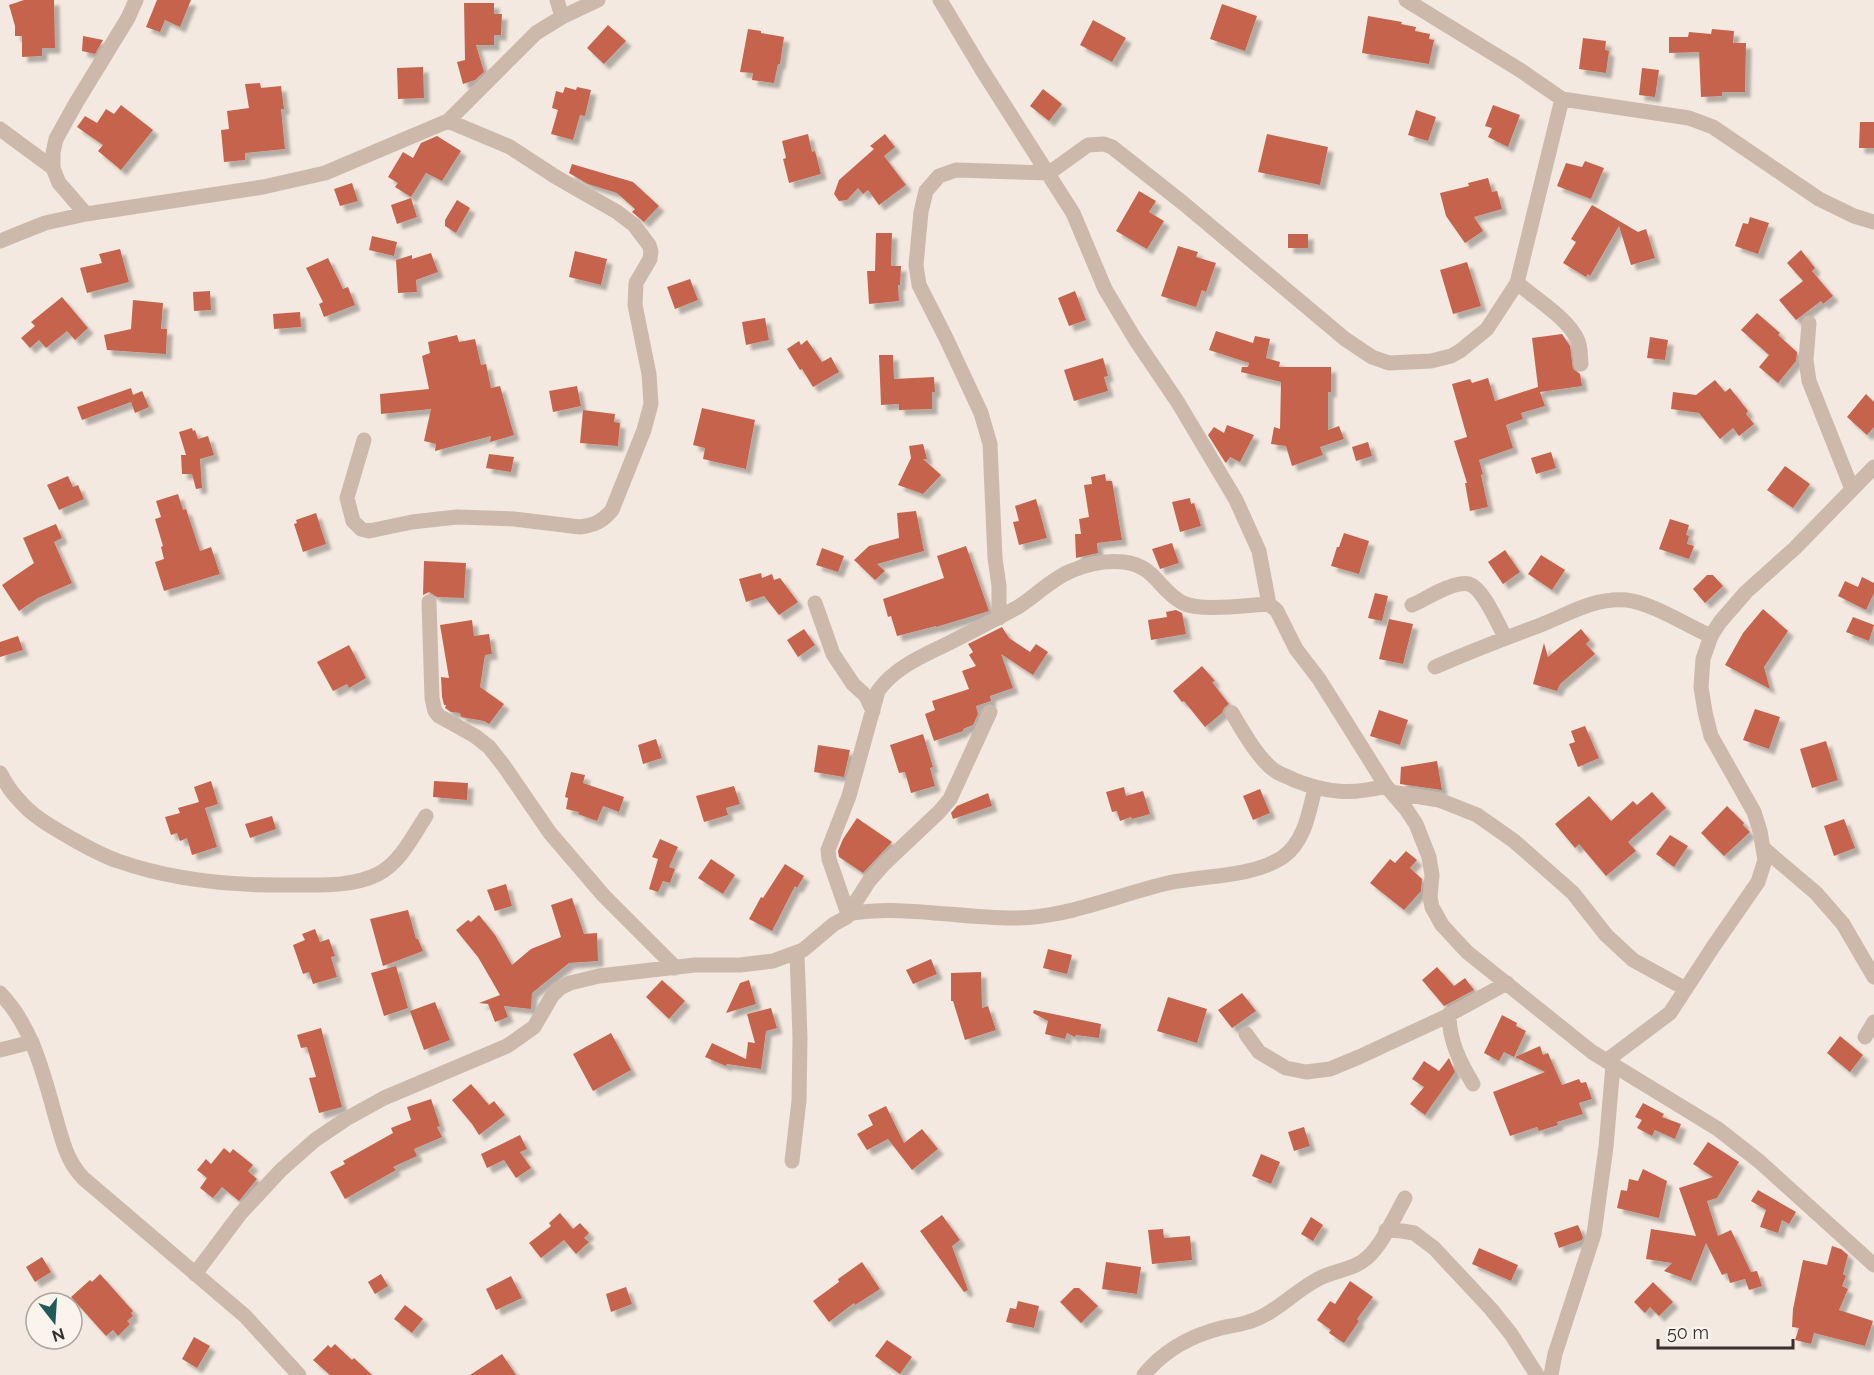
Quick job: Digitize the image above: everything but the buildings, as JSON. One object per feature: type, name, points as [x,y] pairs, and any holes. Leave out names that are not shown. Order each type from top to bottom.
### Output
[{"type":"street","points":[[86,214],[62,189],[53,168],[56,139],[128,18],[136,0]]},
{"type":"street","points":[[557,0],[562,16]]},
{"type":"street","points":[[0,241],[45,223],[86,214],[233,192],[325,173],[448,121],[536,33],[562,16],[598,0]]},
{"type":"street","points":[[940,0],[1073,213],[1105,288],[1135,339],[1178,401],[1236,500],[1258,551],[1269,604],[1277,611],[1296,649],[1332,698],[1388,789],[1406,809],[1416,825],[1429,858],[1432,875],[1430,897],[1432,907],[1442,925],[1467,952],[1592,1052],[1719,1129],[1760,1162],[1874,1265]]},
{"type":"street","points":[[1406,0],[1520,70],[1562,99],[1689,118],[1713,127],[1819,199],[1854,216],[1874,222]]},
{"type":"street","points":[[999,618],[990,444],[981,412],[919,285],[916,265],[921,212],[926,191],[939,176],[956,170],[1048,174],[1088,146],[1098,144],[1112,147],[1183,203],[1345,339],[1372,357],[1389,363],[1431,361],[1460,351],[1487,329],[1517,283],[1562,99]]},
{"type":"street","points":[[364,440],[347,498],[352,521],[361,529],[369,531],[412,522],[457,517],[514,519],[580,527],[602,522],[612,510],[649,415],[651,390],[649,374],[635,305],[636,283],[651,255],[645,239],[634,225],[617,212],[510,147],[448,121]]},
{"type":"street","points":[[0,129],[53,168]]},
{"type":"street","points":[[1517,283],[1563,321],[1575,335],[1580,348],[1581,364]]},
{"type":"street","points":[[1809,323],[1806,360],[1809,381],[1852,489]]},
{"type":"street","points":[[1551,1375],[1555,1354],[1594,1234],[1606,1148],[1610,1063],[1670,1013],[1758,882],[1765,860],[1754,812],[1711,736],[1705,712],[1701,687],[1703,659],[1711,636],[1746,592],[1795,548],[1852,489],[1873,471]]},
{"type":"street","points":[[848,914],[828,850],[849,796],[878,692],[896,672],[914,660],[999,618],[1070,571],[1106,561],[1126,562],[1146,569],[1172,596],[1184,604],[1202,607],[1269,604]]},
{"type":"street","points":[[1412,605],[1439,591],[1460,584],[1469,584],[1478,589],[1505,637]]},
{"type":"street","points":[[1435,667],[1505,637],[1602,601],[1626,600],[1640,603],[1711,636]]},
{"type":"street","points":[[429,602],[432,698],[435,711],[442,719],[476,736],[489,747],[550,833],[604,896],[676,968]]},
{"type":"street","points":[[815,603],[833,654],[853,684],[866,696],[873,711]]},
{"type":"street","points":[[195,1274],[240,1214],[281,1170],[315,1140],[346,1119],[384,1098],[507,1046],[534,1027],[552,996],[560,988],[598,976],[695,965],[740,965],[773,961],[797,954],[834,924],[847,917],[869,881],[950,800],[990,712]]},
{"type":"street","points":[[1232,712],[1252,746],[1276,772],[1315,788],[1349,793],[1388,789],[1439,800],[1477,815],[1514,841],[1573,893],[1606,935],[1633,960],[1686,989]]},
{"type":"street","points":[[0,773],[17,798],[32,813],[45,823],[101,854],[118,861],[170,874],[222,882],[329,885],[367,879],[386,870],[402,852],[426,816]]},
{"type":"street","points":[[848,914],[880,910],[964,916],[1017,918],[1035,916],[1069,912],[1168,883],[1228,875],[1261,867],[1282,857],[1297,844],[1307,820],[1315,788]]},
{"type":"street","points":[[1763,848],[1816,893],[1843,924],[1874,977]]},
{"type":"street","points":[[792,1161],[800,1101],[797,954]]},
{"type":"street","points":[[1246,1034],[1259,1052],[1286,1068],[1306,1072],[1330,1069],[1449,1014],[1506,983]]},
{"type":"street","points":[[0,993],[17,1015],[32,1042],[70,1163],[83,1178],[245,1316],[299,1375]]},
{"type":"street","points":[[1449,1014],[1449,1029],[1456,1052],[1473,1084]]},
{"type":"street","points":[[1865,1037],[1874,1022]]},
{"type":"street","points":[[0,1050],[32,1042]]},
{"type":"street","points":[[1144,1375],[1172,1348],[1183,1341],[1199,1334],[1248,1323],[1272,1311],[1312,1282],[1358,1264],[1369,1256],[1405,1198]]},
{"type":"street","points":[[1386,1230],[1414,1233],[1434,1248],[1491,1308],[1537,1375]]}]
